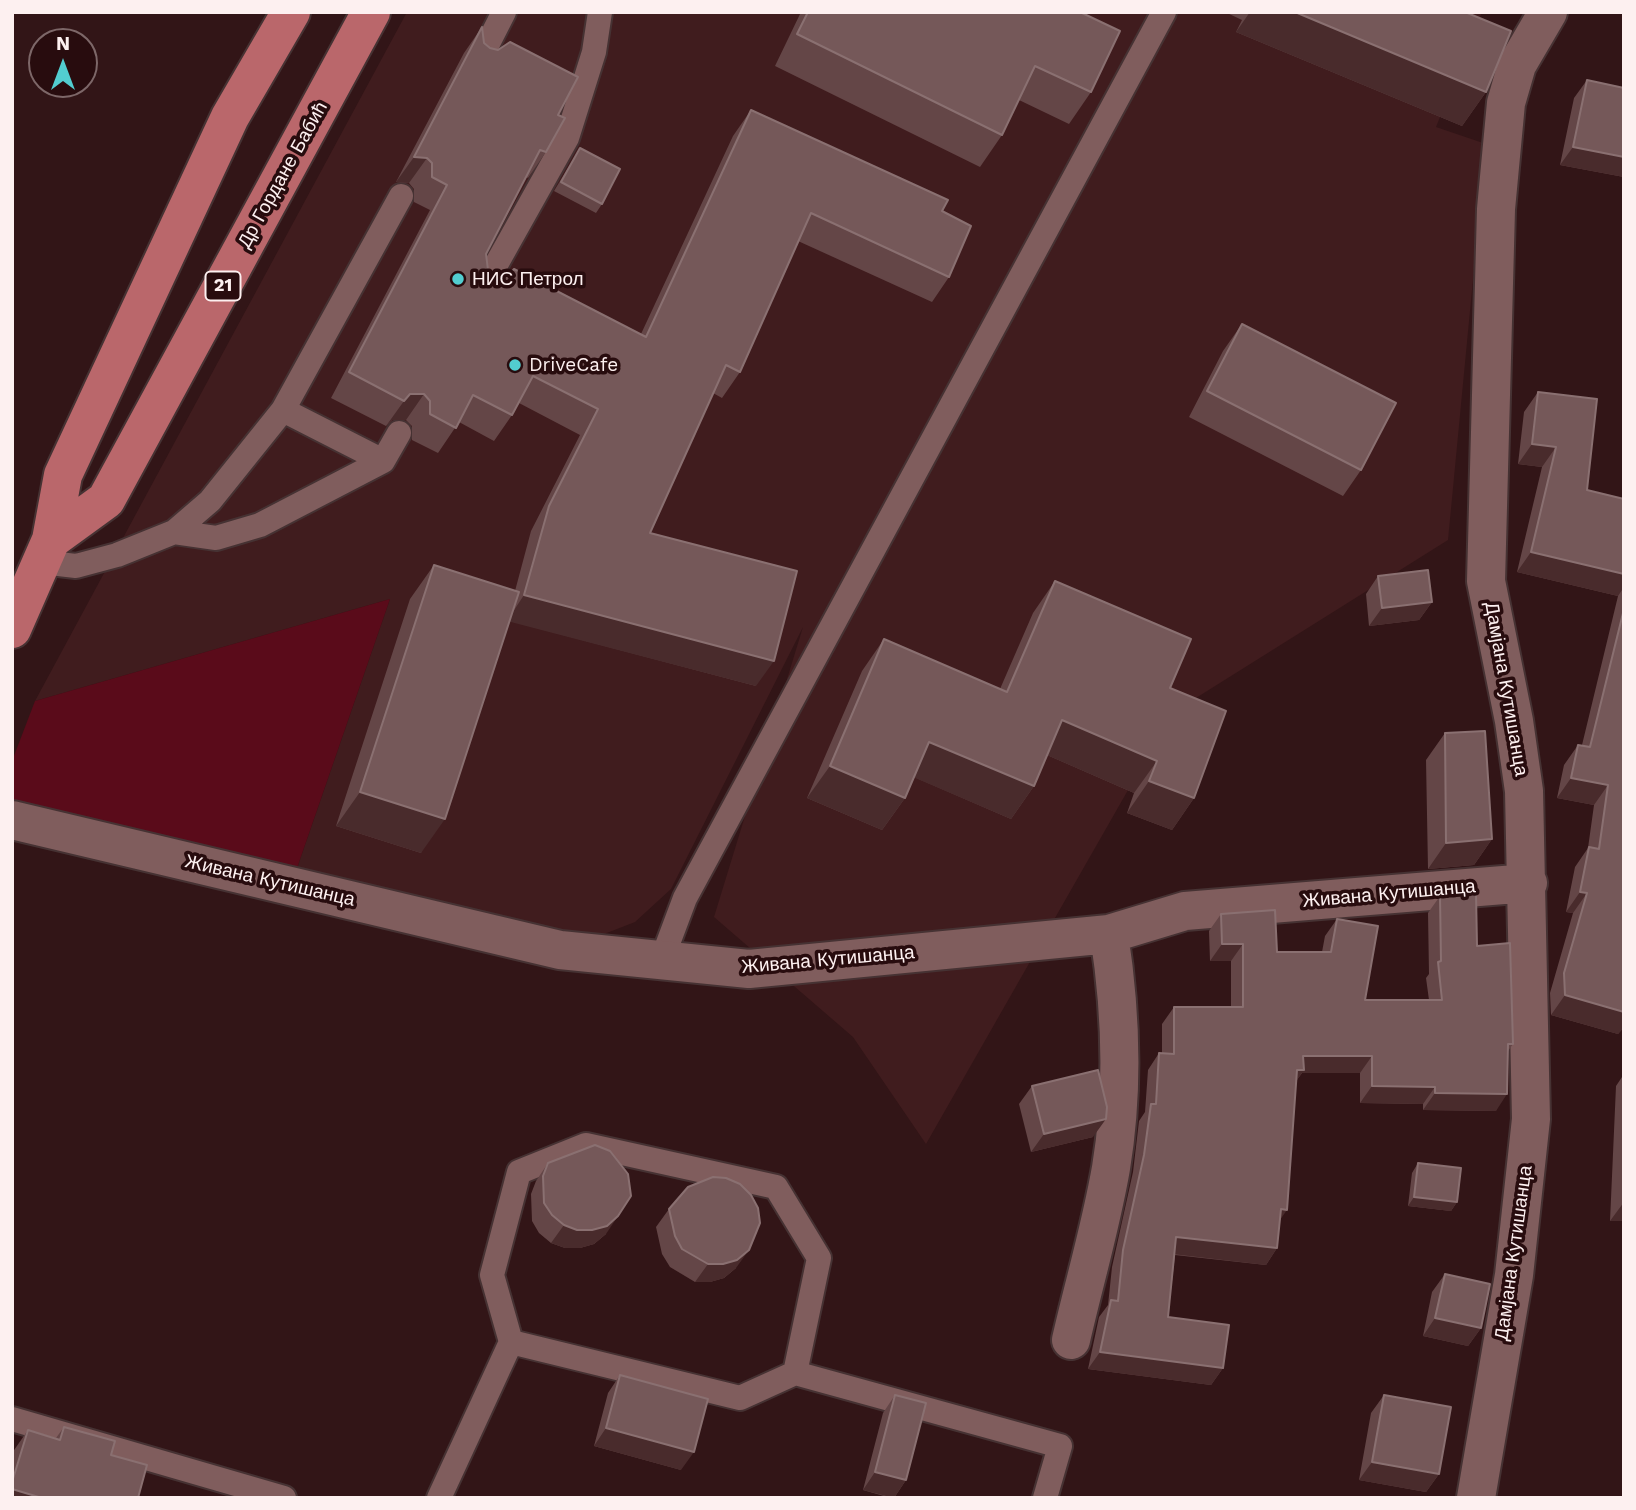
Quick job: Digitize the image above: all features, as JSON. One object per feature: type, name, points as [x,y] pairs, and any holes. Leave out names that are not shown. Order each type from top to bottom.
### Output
[{"type":"main road","points":[[12,629],[46,551],[63,475],[230,117],[291,12]]},
{"type":"main road","name":"Др Гордане Бабић","points":[[46,551],[106,500],[372,12]]},
{"type":"street","name":"Дамјана Кутишанца","points":[[1476,1498],[1514,1275],[1531,1119],[1524,791],[1514,721],[1486,581],[1496,209],[1503,127],[1517,65],[1548,12]]},
{"type":"street","name":"Живана Кутишанца","points":[[12,820],[561,950],[749,969],[1109,934],[1185,911],[1528,883]]},
{"type":"street","points":[[1070,1340],[1111,1168],[1120,1032],[1109,934]]},
{"type":"lane","points":[[479,61],[504,12]]},
{"type":"lane","points":[[483,288],[567,138],[594,52],[600,12]]},
{"type":"lane","points":[[661,962],[685,898],[1164,12]]},
{"type":"lane","points":[[46,551],[76,566],[117,555],[174,532],[210,502],[284,410],[401,195]]},
{"type":"lane","points":[[284,410],[383,461]]},
{"type":"lane","points":[[174,532],[216,538],[260,525],[383,461],[399,433]]},
{"type":"lane","points":[[439,1498],[511,1342],[492,1275],[519,1172],[586,1145],[776,1187],[818,1258],[795,1373]]},
{"type":"lane","points":[[511,1342],[740,1398],[795,1373],[1060,1446],[1045,1498]]},
{"type":"lane","points":[[12,1419],[284,1498]]},
{"type":"shaded area","points":[[407,12],[1482,12],[1436,127],[1486,144],[1448,540],[1172,713],[926,1144],[853,1037],[714,917],[803,627],[671,889],[635,922],[581,943],[296,871],[390,599],[35,701]]},
{"type":"shaded area","points":[[390,599],[296,871],[12,803],[12,761],[35,701]]},
{"type":"building","points":[[808,12],[1080,12],[1120,31],[1091,92],[1035,66],[1002,135],[797,34]]},
{"type":"building","points":[[1295,12],[1465,12],[1511,31],[1486,92]]},
{"type":"building","points":[[482,27],[484,43],[490,48],[498,50],[510,42],[578,77],[558,115],[565,118],[546,152],[540,150],[486,254],[488,270],[494,276],[508,276],[514,269],[646,337],[751,110],[948,200],[942,211],[971,226],[949,277],[811,213],[740,372],[726,365],[650,533],[797,571],[774,661],[524,595],[549,506],[598,409],[533,376],[512,415],[473,395],[456,428],[430,414],[430,401],[424,394],[410,394],[404,401],[349,372],[447,185],[432,177],[432,163],[427,158],[414,157]]},
{"type":"building","points":[[1587,80],[1624,88],[1624,157],[1573,147]]},
{"type":"building","points":[[580,148],[620,169],[602,204],[561,182]]},
{"type":"building","points":[[1242,324],[1396,403],[1361,470],[1207,391]]},
{"type":"building","points":[[1538,392],[1597,399],[1587,490],[1624,499],[1624,574],[1531,552],[1556,447],[1532,444]]},
{"type":"building","points":[[434,565],[519,592],[445,819],[360,792]]},
{"type":"building","points":[[1428,570],[1432,602],[1382,608],[1378,576]]},
{"type":"building","points":[[1055,581],[1191,639],[1170,688],[1226,711],[1194,798],[1149,781],[1157,761],[1062,720],[1034,786],[929,742],[905,798],[830,766],[884,639],[1007,692]]},
{"type":"building","points":[[1624,609],[1624,1012],[1565,995],[1564,973],[1587,893],[1580,892],[1589,847],[1599,849],[1608,785],[1571,778],[1578,745],[1590,747]]},
{"type":"building","points":[[1485,731],[1492,839],[1446,843],[1445,733]]},
{"type":"building","points":[[1476,893],[1477,946],[1510,943],[1513,1044],[1508,1044],[1507,1094],[1435,1093],[1435,1087],[1372,1086],[1372,1056],[1303,1056],[1304,1070],[1297,1070],[1287,1210],[1281,1209],[1277,1248],[1176,1237],[1168,1317],[1229,1325],[1223,1368],[1100,1352],[1111,1300],[1118,1301],[1123,1250],[1144,1155],[1151,1104],[1156,1104],[1159,1053],[1174,1054],[1174,1007],[1243,1007],[1243,944],[1222,944],[1221,914],[1275,910],[1277,952],[1331,952],[1337,919],[1378,926],[1365,1000],[1442,1000],[1438,962],[1441,961],[1440,896]]},
{"type":"building","points":[[1098,1070],[1107,1107],[1106,1119],[1044,1134],[1032,1086]]},
{"type":"building","points":[[595,1145],[610,1151],[628,1174],[631,1196],[618,1216],[607,1226],[577,1230],[564,1225],[552,1215],[544,1203],[543,1176],[548,1163]]},
{"type":"building","points":[[1418,1163],[1461,1168],[1457,1202],[1414,1197]]},
{"type":"building","points":[[713,1177],[726,1178],[740,1184],[751,1195],[758,1208],[760,1223],[749,1250],[737,1260],[723,1264],[708,1264],[682,1249],[675,1236],[669,1209],[688,1187]]},
{"type":"building","points":[[1445,1274],[1490,1284],[1481,1328],[1435,1318]]},
{"type":"building","points":[[620,1375],[708,1399],[694,1452],[606,1428]]},
{"type":"building","points":[[895,1395],[926,1403],[906,1480],[875,1472]]},
{"type":"building","points":[[1384,1395],[1451,1407],[1439,1474],[1372,1462]]},
{"type":"building","points":[[64,1427],[115,1441],[111,1455],[147,1465],[138,1498],[42,1498],[12,1489],[28,1430],[60,1440]]},
{"type":"place","name":"НИС Петрол","points":[[458,279]]},
{"type":"place","name":"DriveCafe","points":[[515,365]]}]
